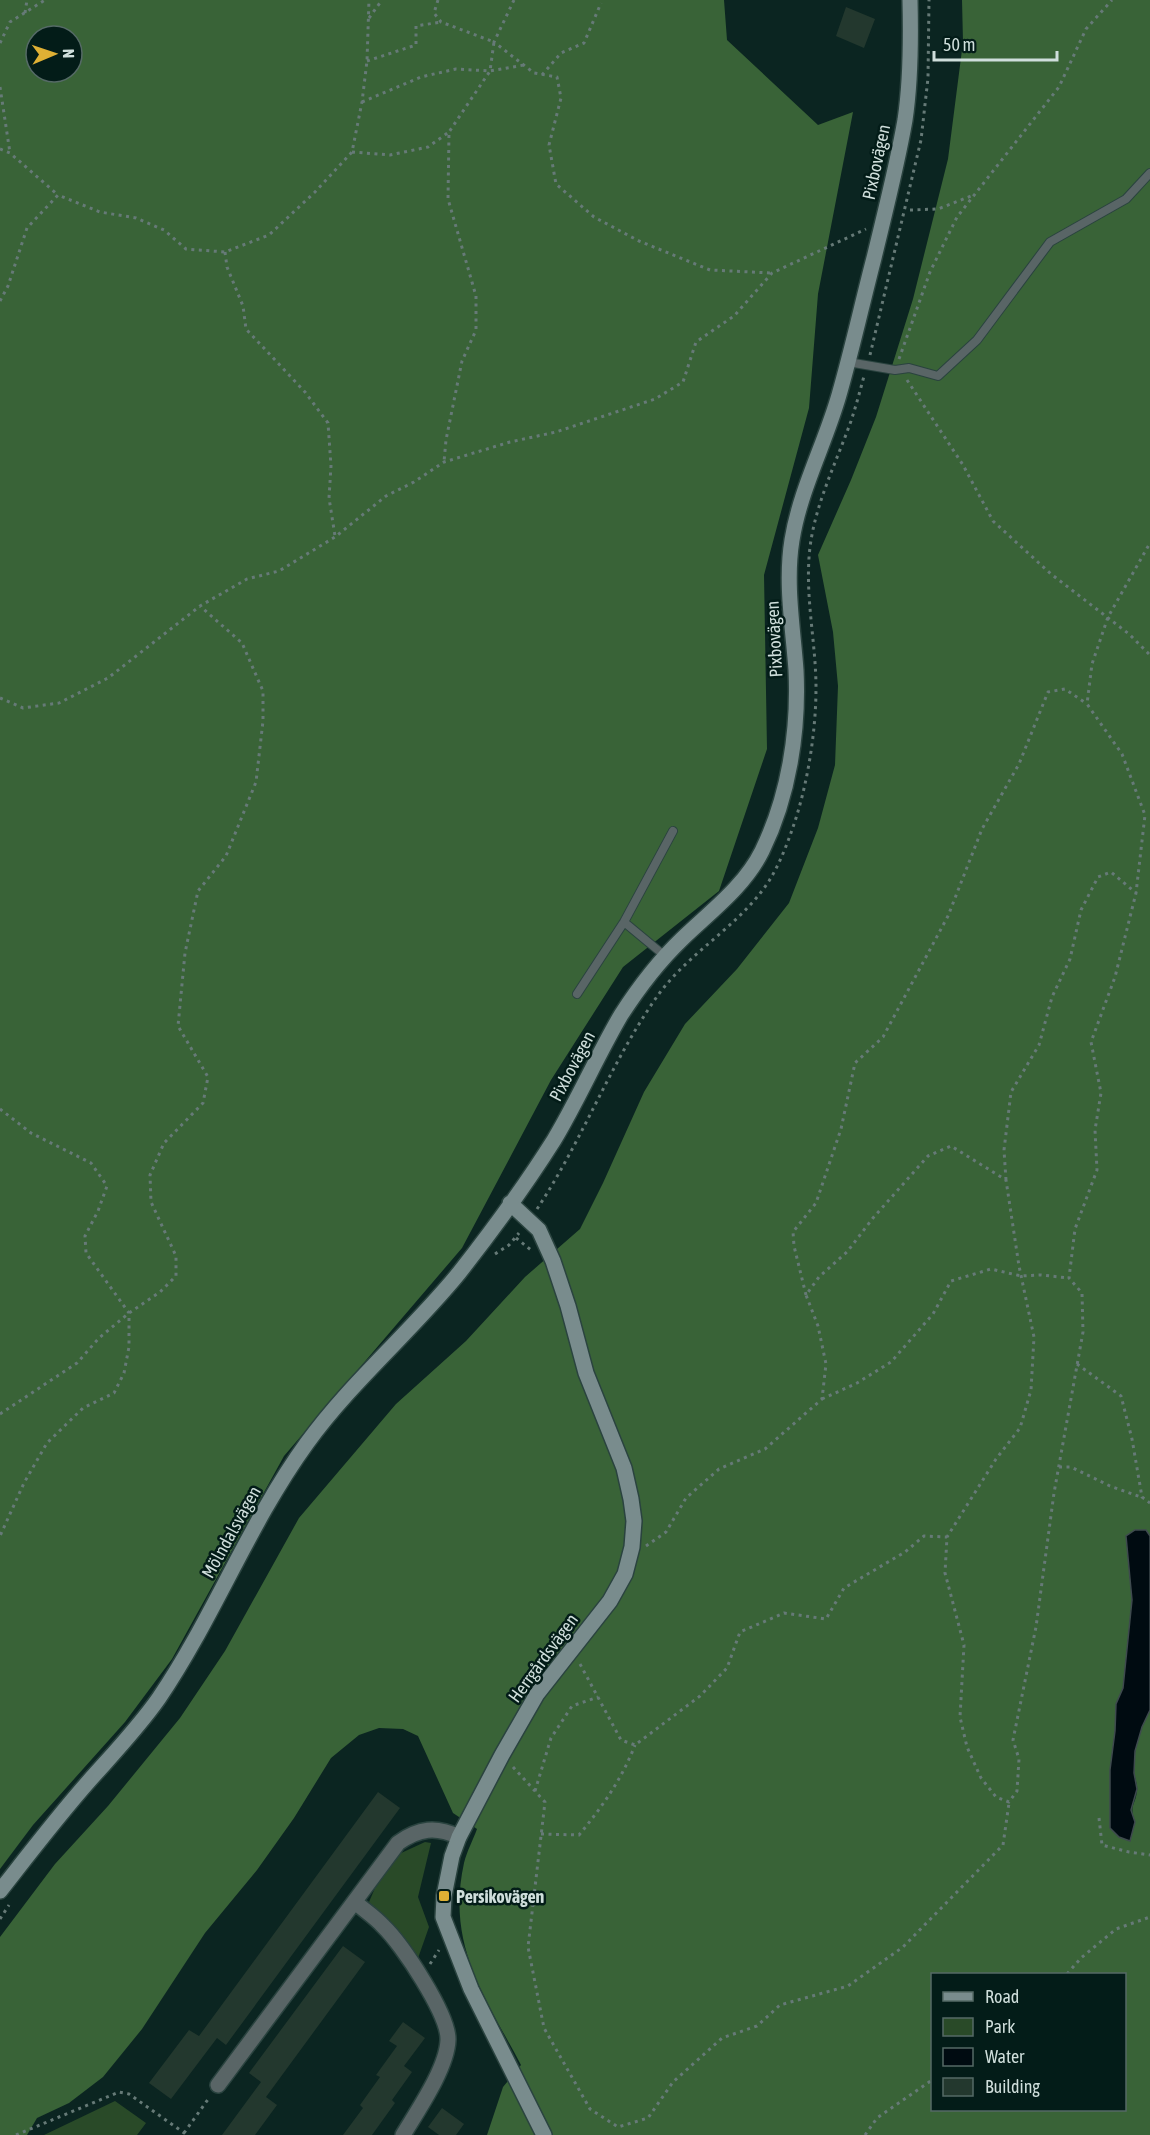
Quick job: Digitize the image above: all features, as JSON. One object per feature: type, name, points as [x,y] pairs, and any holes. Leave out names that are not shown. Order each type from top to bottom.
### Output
[{"type":"street","name":"Pixbovägen","points":[[510,1203],[553,1141],[620,1017],[649,974],[746,877],[761,853],[776,818],[786,778],[795,720],[796,670],[790,566],[792,539],[807,484],[829,427],[848,362],[888,200],[905,116],[910,72],[910,0]]},
{"type":"street","name":"Herrgårdsvägen","points":[[510,1203],[539,1230],[553,1261],[586,1373],[624,1468],[633,1515],[632,1547],[625,1575],[610,1602],[537,1694],[502,1755],[459,1837],[452,1856],[444,1896],[443,1917],[471,1989],[544,2135]]},
{"type":"street","name":"Mölndalsvägen","points":[[0,1891],[85,1786],[132,1734],[160,1696],[272,1497],[306,1445],[331,1412],[454,1278],[510,1203]]},
{"type":"street","points":[[218,2085],[398,1843],[410,1834],[436,1829],[459,1837]]},
{"type":"street","points":[[355,1902],[383,1925],[404,1952],[433,1998],[448,2038],[446,2053],[430,2088],[403,2135]]},
{"type":"lane","points":[[848,362],[895,370],[909,368],[938,376],[977,340],[1050,243],[1125,199],[1150,173]]},
{"type":"lane","points":[[577,994],[624,922],[673,831]]},
{"type":"lane","points":[[624,922],[665,956]]},
{"type":"path","points":[[24,13],[27,0]]},
{"type":"path","points":[[0,43],[10,22],[45,0]]},
{"type":"path","points":[[0,149],[10,153],[58,195],[100,212],[136,218],[164,230],[186,249],[225,252],[269,235],[315,192],[352,152],[367,61],[369,0]]},
{"type":"path","points":[[369,18],[382,0]]},
{"type":"path","points":[[438,0],[434,13],[441,22]]},
{"type":"path","points":[[352,152],[390,155],[428,147],[450,132],[490,71],[494,42],[513,0]]},
{"type":"path","points":[[1112,0],[1086,29],[1059,87],[957,217],[930,272],[895,370],[910,383],[963,465],[993,521],[1051,573],[1129,634],[1150,655]]},
{"type":"path","points":[[542,75],[561,53],[584,43],[600,3]]},
{"type":"path","points":[[367,61],[416,45],[416,26],[441,22],[494,42],[534,73],[556,77],[561,98],[549,145],[556,184],[594,217],[639,241],[710,270],[772,273]]},
{"type":"path","points":[[362,102],[421,77],[456,69],[490,71],[524,64]]},
{"type":"path","points":[[0,87],[10,153]]},
{"type":"path","points":[[444,462],[446,440],[462,361],[476,330],[476,296],[448,199],[450,132]]},
{"type":"path","points":[[0,301],[8,286],[27,228],[58,195]]},
{"type":"path","points":[[910,210],[938,209],[973,195]]},
{"type":"path","points":[[0,698],[23,708],[58,703],[108,678],[200,606],[247,579],[279,571],[335,537],[386,496],[414,482],[444,462],[510,442],[556,432],[655,399],[683,382],[696,342],[734,316],[772,273],[867,228]]},
{"type":"path","points":[[225,252],[227,267],[243,306],[246,329],[305,392],[328,423],[331,466],[329,498],[335,537]]},
{"type":"path","points":[[1087,704],[1092,664],[1108,617],[1150,543]]},
{"type":"path","points":[[0,1414],[77,1363],[99,1338],[129,1313],[160,1292],[176,1276],[176,1256],[151,1202],[150,1175],[164,1143],[203,1103],[208,1077],[178,1026],[185,952],[198,891],[226,856],[256,782],[263,721],[263,691],[242,643],[200,606]]},
{"type":"path","points":[[502,1755],[545,1802],[528,1947],[544,2028],[590,2109],[618,2127],[648,2118],[673,2082],[722,2038],[757,2026],[780,2005],[848,1986],[903,1947],[1004,1845],[1009,1802],[1017,1791],[1020,1759],[1013,1740],[1036,1627],[1059,1467],[1083,1332],[1082,1293],[1070,1278],[1075,1229],[1096,1170],[1095,1130],[1101,1094],[1091,1041],[1115,977],[1136,893],[1145,816],[1122,754],[1087,704],[1065,689],[1048,692],[1020,764],[981,829],[942,926],[884,1037],[855,1063],[841,1129],[816,1203],[793,1232],[794,1246],[806,1295],[818,1326],[826,1364],[822,1399]]},
{"type":"path","points":[[1009,1802],[996,1797],[981,1778],[967,1747],[960,1717],[964,1645],[945,1573],[947,1537],[996,1459],[1020,1428],[1031,1390],[1034,1337],[1021,1276],[1006,1180],[1004,1150],[1011,1092],[1039,1045],[1052,997],[1070,959],[1081,910],[1098,878],[1111,872],[1136,893]]},
{"type":"path","points":[[0,1109],[31,1133],[91,1163],[106,1186],[98,1211],[86,1236],[86,1253],[129,1313],[129,1347],[124,1373],[114,1393],[83,1408],[47,1443],[24,1483],[0,1536]]},
{"type":"path","points":[[806,1295],[819,1277],[847,1252],[873,1218],[928,1156],[951,1146],[1006,1180]]},
{"type":"path","points":[[632,1547],[648,1546],[666,1532],[686,1498],[719,1469],[765,1449],[822,1399],[857,1383],[891,1362],[933,1314],[951,1281],[990,1269],[1021,1276],[1041,1275],[1070,1278]]},
{"type":"path","points":[[1077,1364],[1121,1396],[1132,1439],[1142,1497]]},
{"type":"path","points":[[1059,1467],[1071,1467],[1110,1486],[1142,1497],[1150,1503]]},
{"type":"path","points":[[541,1834],[579,1835],[599,1811],[626,1769],[635,1745],[700,1696],[727,1668],[740,1632],[784,1613],[826,1619],[844,1588],[905,1552],[924,1536],[947,1537]]},
{"type":"path","points":[[573,1650],[621,1740],[635,1745]]},
{"type":"path","points":[[535,1791],[551,1738],[572,1706],[598,1697]]},
{"type":"path","points":[[1099,1818],[1102,1845],[1150,1855]]},
{"type":"path","points":[[1068,1973],[1081,1958],[1116,1929],[1150,1917]]},
{"type":"path","points":[[865,2135],[877,2118],[931,2081]]},
{"type":"path","points":[[16,2135],[119,2092],[129,2094],[186,2134],[218,2085]]},
{"type":"green space","points":[[0,0],[724,0],[727,40],[818,125],[853,112],[818,294],[809,408],[764,575],[767,749],[719,891],[623,967],[551,1080],[462,1248],[284,1456],[172,1659],[125,1722],[33,1825],[0,1869]]},
{"type":"green space","points":[[962,0],[1150,0],[1150,1536],[1146,1530],[1135,1530],[1126,1536],[1132,1600],[1123,1688],[1116,1704],[1110,1770],[1110,1828],[1135,1822],[1132,1808],[1137,1789],[1134,1773],[1136,1748],[1150,1710],[1150,2135],[487,2135],[503,2087],[521,2065],[482,1993],[472,1969],[460,1920],[460,1892],[464,1863],[477,1829],[453,1813],[418,1736],[403,1729],[379,1728],[359,1735],[331,1758],[294,1818],[257,1870],[205,1933],[142,2029],[103,2077],[69,2103],[37,2118],[27,2135],[0,2135],[0,1937],[55,1864],[108,1806],[180,1718],[225,1651],[299,1518],[396,1404],[466,1341],[525,1277],[580,1229],[644,1092],[685,1024],[737,969],[789,903],[818,828],[835,765],[838,686],[833,632],[818,555],[876,417],[913,299],[948,159],[963,42]]},
{"type":"green space","points":[[425,1842],[431,1843],[418,1897],[429,1927],[417,1961],[374,1911],[369,1902],[375,1888],[399,1854]]},
{"type":"green space","points":[[115,2101],[146,2123],[137,2135],[44,2135]]},
{"type":"water","points":[[1135,1530],[1146,1530],[1150,1536],[1150,1710],[1135,1751],[1134,1773],[1137,1789],[1131,1810],[1135,1822],[1130,1841],[1119,1837],[1110,1828],[1110,1770],[1116,1704],[1123,1688],[1132,1600],[1126,1536]]},
{"type":"building","points":[[846,7],[875,19],[864,48],[836,36]]},
{"type":"building","points":[[378,1792],[400,1808],[226,2045],[217,2038],[171,2099],[149,2083],[189,2030],[199,2036]]},
{"type":"building","points":[[343,1946],[365,1962],[266,2097],[277,2105],[255,2135],[222,2135],[261,2082],[249,2073]]},
{"type":"building","points":[[403,2022],[425,2038],[404,2066],[412,2072],[392,2100],[395,2103],[372,2135],[343,2135],[363,2108],[360,2105],[380,2077],[376,2075],[397,2046],[389,2041]]},
{"type":"building","points":[[442,2108],[464,2124],[456,2135],[439,2135],[428,2127]]},
{"type":"place","name":"Persikovägen","points":[[444,1896]]}]
